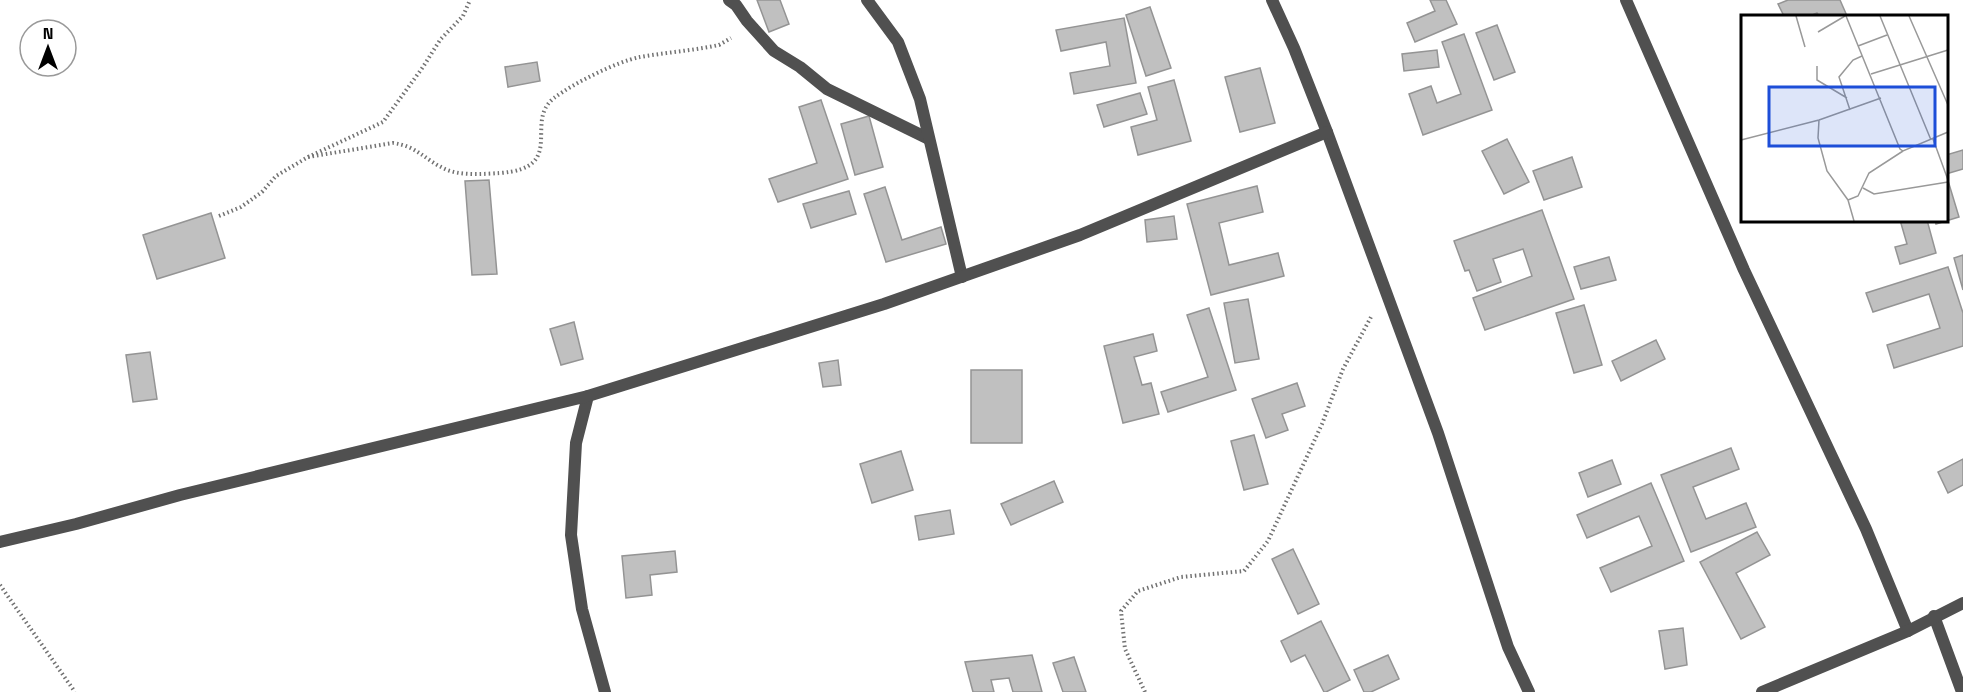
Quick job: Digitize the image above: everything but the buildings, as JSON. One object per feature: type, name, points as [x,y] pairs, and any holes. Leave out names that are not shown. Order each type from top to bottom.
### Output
[{"type":"street","points":[[729,0],[736,5],[774,51],[826,88],[929,139]]},
{"type":"street","points":[[867,0],[898,42],[920,99],[962,277]]},
{"type":"street","points":[[1272,0],[1294,48],[1327,132],[1438,433],[1508,647],[1529,692]]},
{"type":"street","points":[[1626,0],[1744,270],[1866,529],[1908,631]]},
{"type":"street","points":[[0,542],[180,495],[588,396],[884,304],[1080,236],[1327,132]]},
{"type":"street","points":[[588,396],[576,443],[571,535],[582,609],[605,692]]},
{"type":"street","points":[[1762,692],[1908,631],[1963,603]]},
{"type":"street","points":[[1934,616],[1962,692]]},
{"type":"path","points":[[219,216],[241,207],[262,192],[276,176],[308,157],[383,122],[423,68],[440,40],[463,16],[470,0]]},
{"type":"path","points":[[308,157],[393,142],[407,145],[454,173],[517,171],[531,165],[537,158],[545,110],[551,99],[609,68],[638,58],[719,45],[739,32],[747,21]]},
{"type":"path","points":[[1145,692],[1125,649],[1120,611],[1138,591],[1149,587],[1181,577],[1244,571],[1268,541],[1322,424],[1343,369],[1366,324],[1387,294]]},
{"type":"path","points":[[0,585],[75,692]]}]
